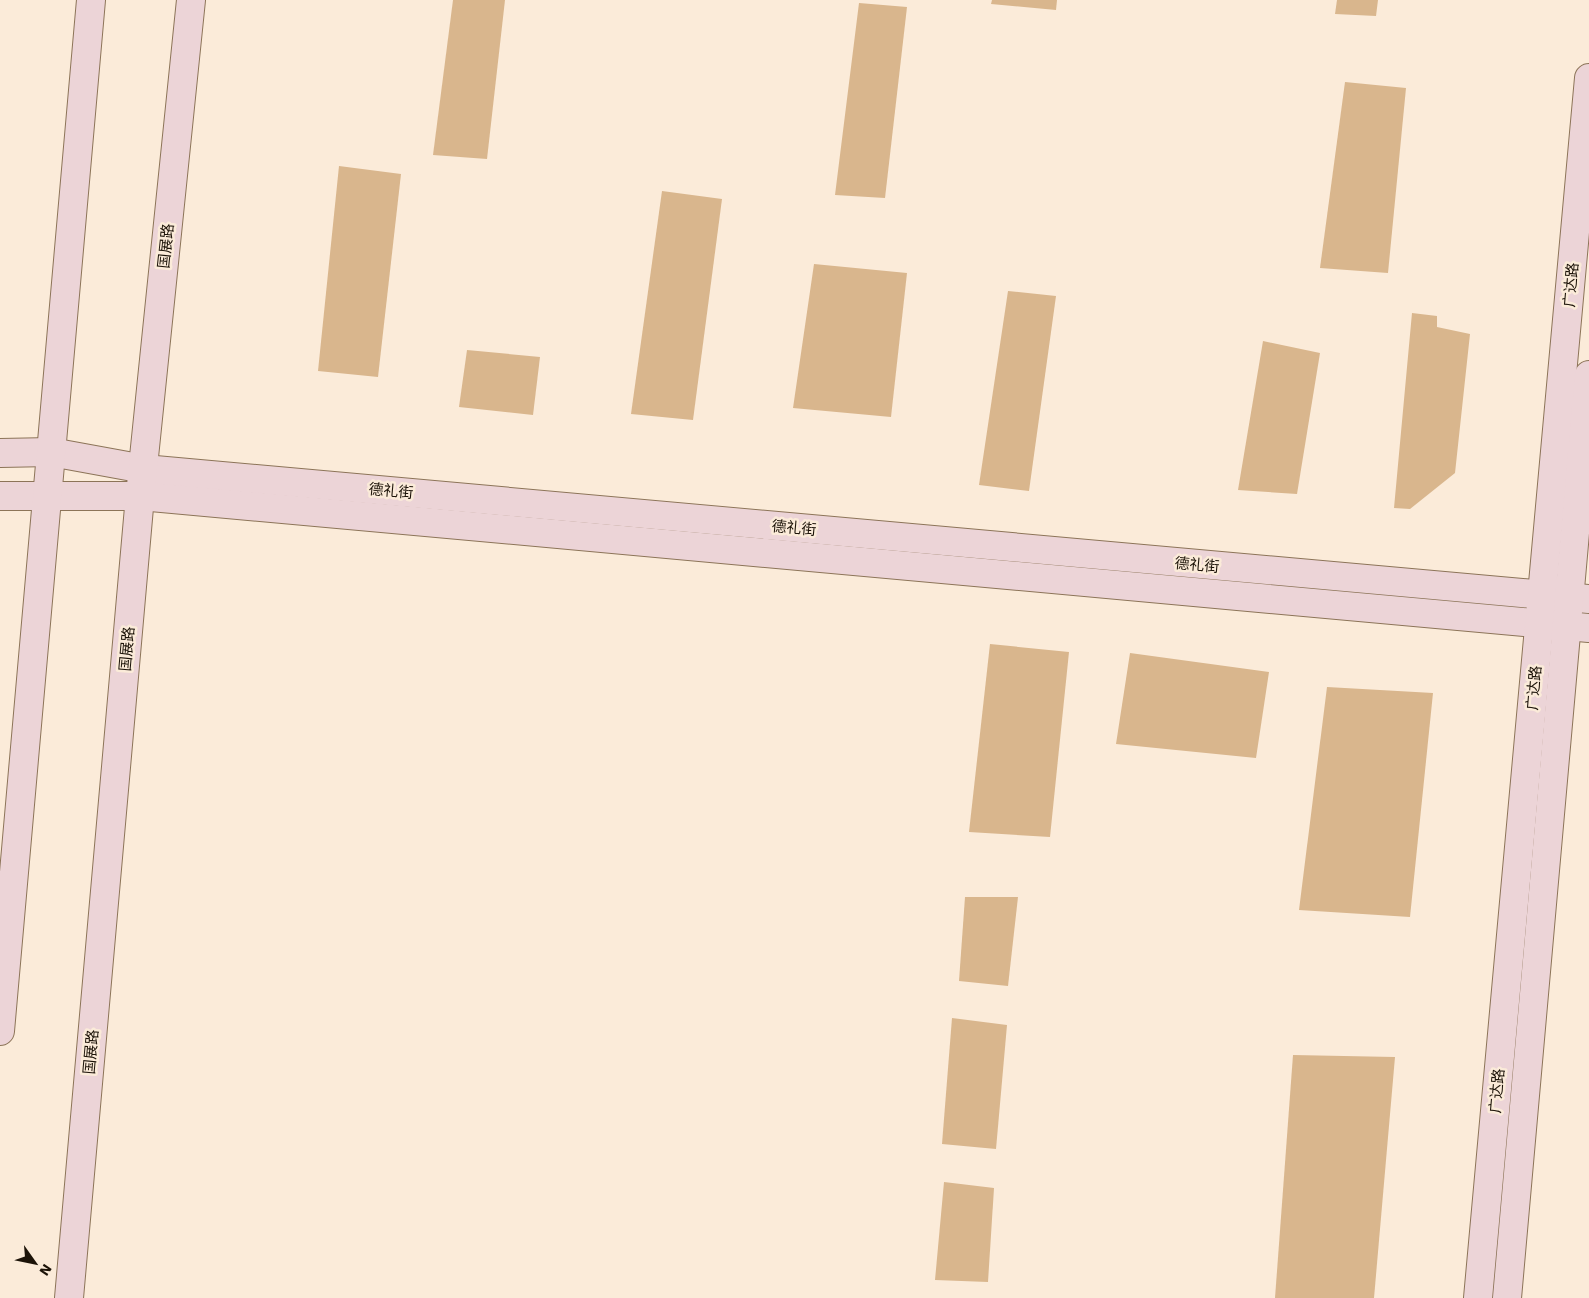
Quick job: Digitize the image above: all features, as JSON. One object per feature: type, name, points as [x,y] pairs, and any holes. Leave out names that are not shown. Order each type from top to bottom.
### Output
[{"type":"main road","points":[[0,1031],[91,0]]},
{"type":"main road","name":"国展路","points":[[69,1298],[140,496],[191,0]]},
{"type":"main road","name":"广达路","points":[[1478,1298],[1589,78]]},
{"type":"main road","name":"广达路","points":[[1506,1298],[1579,627],[1589,375]]},
{"type":"main road","name":"德礼街","points":[[0,453],[51,452],[144,469],[1541,610],[1579,627]]},
{"type":"main road","name":"德礼街","points":[[0,496],[140,496],[1541,610],[1580,598]]},
{"type":"building","points":[[453,0],[505,0],[487,159],[433,155]]},
{"type":"building","points":[[992,0],[1057,0],[1056,10],[991,4]]},
{"type":"building","points":[[1337,0],[1378,0],[1376,16],[1335,14]]},
{"type":"building","points":[[859,3],[907,7],[885,198],[835,195]]},
{"type":"building","points":[[1345,82],[1406,88],[1388,273],[1320,268]]},
{"type":"building","points":[[339,166],[401,174],[378,377],[318,371]]},
{"type":"building","points":[[662,191],[722,199],[693,420],[631,414]]},
{"type":"building","points":[[814,264],[907,273],[891,417],[793,408]]},
{"type":"building","points":[[1008,291],[1056,296],[1029,491],[979,485]]},
{"type":"building","points":[[1412,313],[1437,316],[1437,327],[1470,334],[1455,473],[1410,509],[1394,508]]},
{"type":"building","points":[[1263,341],[1320,353],[1297,494],[1238,490]]},
{"type":"building","points":[[467,350],[540,357],[533,415],[459,407]]},
{"type":"building","points":[[990,644],[1069,652],[1050,837],[969,832]]},
{"type":"building","points":[[1130,653],[1269,672],[1256,758],[1116,744]]},
{"type":"building","points":[[1327,687],[1433,693],[1410,917],[1299,910]]},
{"type":"building","points":[[965,897],[1018,897],[1008,986],[959,981]]},
{"type":"building","points":[[952,1018],[1007,1025],[996,1149],[942,1144]]},
{"type":"building","points":[[1293,1055],[1395,1057],[1374,1298],[1275,1298]]},
{"type":"building","points":[[944,1182],[994,1188],[988,1282],[935,1280]]}]
